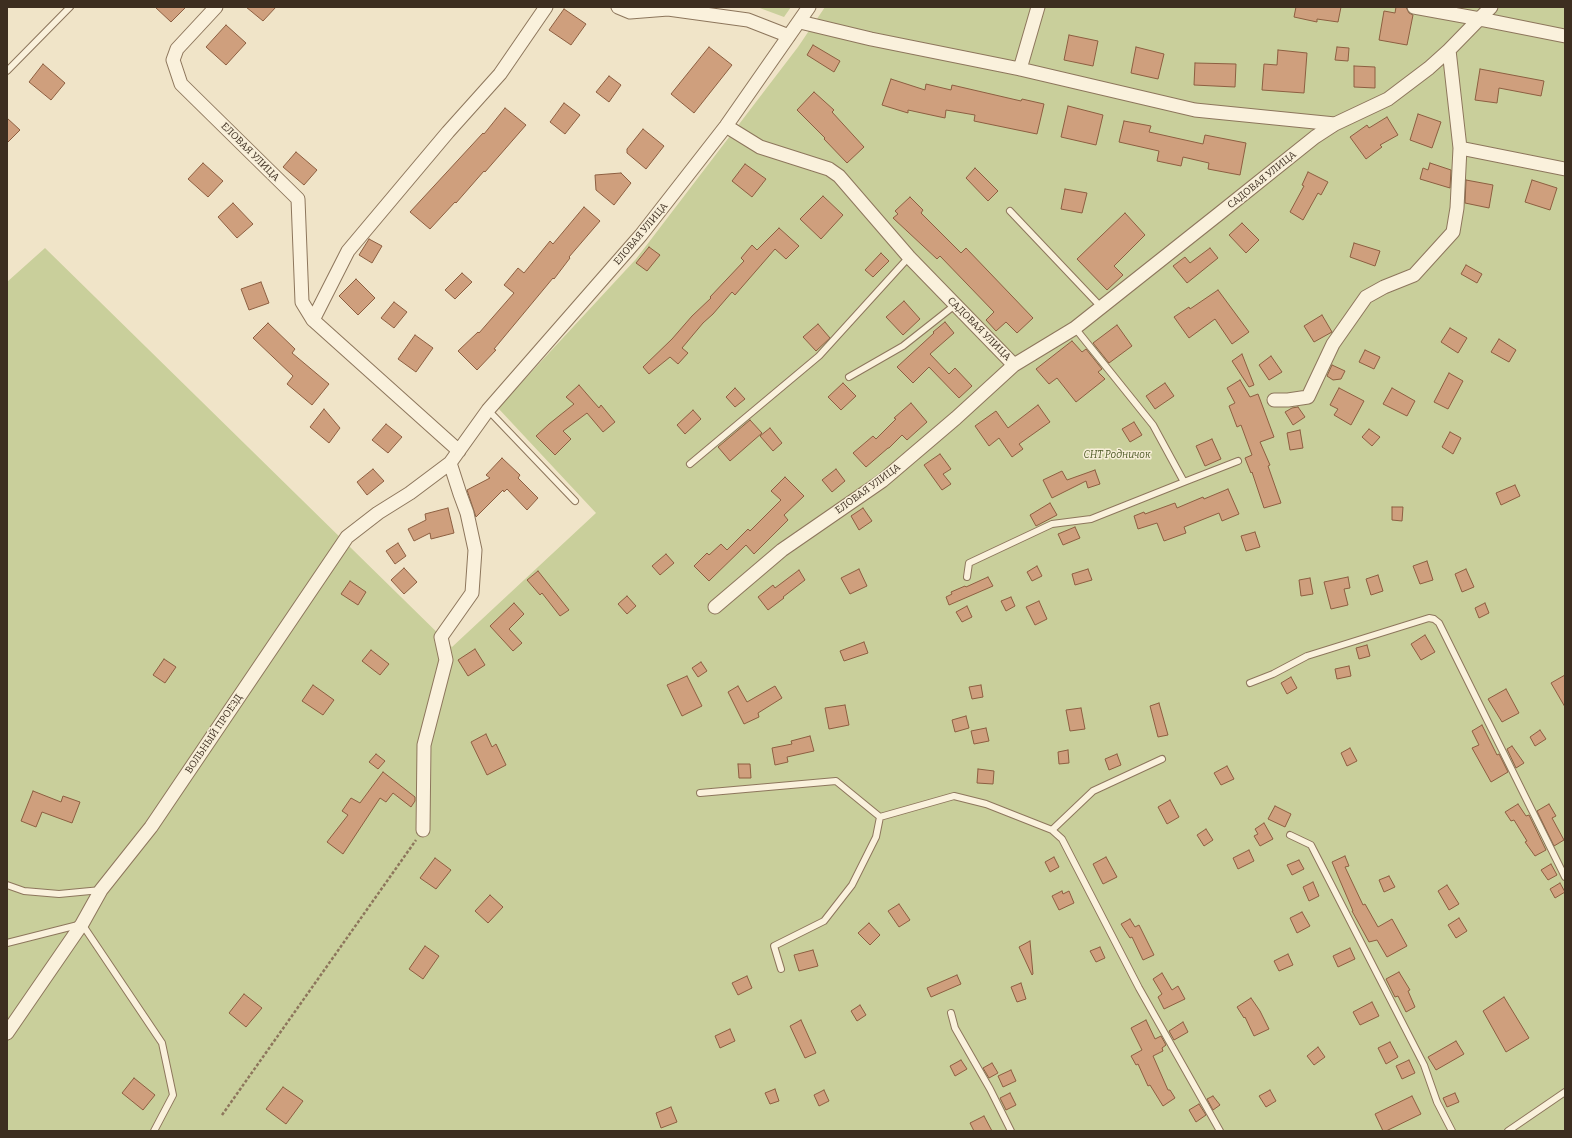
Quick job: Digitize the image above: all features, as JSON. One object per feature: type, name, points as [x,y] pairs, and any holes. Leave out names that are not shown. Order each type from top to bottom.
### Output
[{"type":"street","name":"ЕЛОВАЯ УЛИЦА","points":[[216,7],[177,49],[173,60],[181,84],[298,199],[302,302],[314,320],[459,451]]},
{"type":"street","points":[[314,320],[348,251],[448,132],[500,74],[546,7]]},
{"type":"street","points":[[618,7],[630,12],[668,9],[748,20],[789,36]]},
{"type":"street","name":"ЕЛОВАЯ УЛИЦА","points":[[450,463],[488,410],[641,235],[726,126],[810,7]]},
{"type":"street","points":[[1020,69],[1038,7]]},
{"type":"street","points":[[1414,7],[1565,36]]},
{"type":"street","name":"САДОВАЯ УЛИЦА","points":[[726,126],[760,147],[829,169],[839,176],[909,257],[1014,365],[1075,328],[1315,137],[1335,124],[1388,99],[1429,68],[1491,7]]},
{"type":"street","points":[[800,22],[871,39],[1020,69],[1196,110],[1335,124]]},
{"type":"street","points":[[1274,400],[1308,398],[1333,344],[1366,297],[1384,287],[1414,275],[1453,232],[1457,208],[1460,148],[1449,50]]},
{"type":"street","points":[[1460,148],[1565,169]]},
{"type":"street","name":"ЕЛОВАЯ УЛИЦА","points":[[715,607],[782,550],[882,481],[956,418],[1014,365]]},
{"type":"street","points":[[423,830],[424,745],[446,660],[441,637],[472,593],[475,557],[475,550],[467,513],[450,463]]},
{"type":"street","name":"ВОЛЬНЫЙ ПРОЕЗД","points":[[7,1033],[82,924],[101,890],[151,827],[347,537],[378,513],[410,493],[450,463]]},
{"type":"lane","points":[[7,71],[70,7]]},
{"type":"lane","points":[[1010,211],[1101,307]]},
{"type":"lane","points":[[690,464],[819,356],[909,257]]},
{"type":"lane","points":[[849,377],[903,346],[955,305]]},
{"type":"lane","points":[[1075,328],[1153,425],[1184,482]]},
{"type":"lane","points":[[488,410],[575,502]]},
{"type":"lane","points":[[967,577],[969,563],[1052,524],[1091,519],[1238,461]]},
{"type":"lane","points":[[1250,682],[1273,674],[1307,656],[1430,618],[1434,619],[1439,623],[1565,876]]},
{"type":"lane","points":[[1052,830],[1093,791],[1162,759]]},
{"type":"lane","points":[[700,793],[836,781],[880,817]]},
{"type":"lane","points":[[880,817],[954,796],[986,804],[1052,830],[1062,839],[1139,988],[1220,1131]]},
{"type":"lane","points":[[781,969],[774,946],[824,921],[852,885],[876,837],[880,817]]},
{"type":"lane","points":[[1290,835],[1311,844],[1424,1065],[1437,1102],[1452,1131]]},
{"type":"lane","points":[[7,885],[24,891],[59,894],[101,890]]},
{"type":"lane","points":[[7,943],[82,924],[162,1043],[173,1095],[154,1131]]},
{"type":"lane","points":[[951,1013],[954,1028],[990,1089],[1011,1131]]},
{"type":"lane","points":[[1508,1131],[1565,1092]]},
{"type":"path","points":[[222,1115],[423,830]]},
{"type":"green space","points":[[757,7],[791,7],[784,17]]},
{"type":"green space","name":"СНТ Родничок","points":[[825,7],[1565,7],[1565,1131],[7,1131],[7,282],[45,248],[452,647],[596,513],[498,408],[636,259],[798,47]]},
{"type":"building","points":[[155,7],[186,7],[171,22]]},
{"type":"building","points":[[246,7],[276,7],[263,21]]},
{"type":"building","points":[[1296,7],[1341,7],[1338,22],[1317,19],[1317,22],[1294,17]]},
{"type":"building","points":[[1396,7],[1406,7],[1409,13],[1413,15],[1407,45],[1379,40],[1384,11],[1395,13]]},
{"type":"building","points":[[564,9],[586,24],[571,45],[549,30]]},
{"type":"building","points":[[226,25],[246,43],[226,65],[206,47]]},
{"type":"building","points":[[1069,35],[1098,41],[1093,66],[1064,60]]},
{"type":"building","points":[[813,45],[840,61],[834,72],[807,55]]},
{"type":"building","points":[[709,47],[732,65],[694,113],[671,94]]},
{"type":"building","points":[[1136,47],[1164,54],[1158,79],[1131,73]]},
{"type":"building","points":[[1337,47],[1349,48],[1348,61],[1335,60]]},
{"type":"building","points":[[1278,50],[1307,53],[1304,93],[1262,90],[1264,64],[1277,65]]},
{"type":"building","points":[[1195,63],[1236,64],[1235,87],[1194,85]]},
{"type":"building","points":[[43,64],[65,83],[51,100],[29,82]]},
{"type":"building","points":[[1354,66],[1375,67],[1375,88],[1354,87]]},
{"type":"building","points":[[1480,69],[1544,81],[1541,96],[1499,88],[1497,103],[1475,100]]},
{"type":"building","points":[[609,76],[621,85],[609,102],[596,92]]},
{"type":"building","points":[[891,79],[925,90],[926,84],[951,90],[952,85],[1021,101],[1022,99],[1044,104],[1037,134],[974,121],[975,115],[946,110],[945,118],[908,110],[908,113],[882,105]]},
{"type":"building","points":[[814,92],[834,110],[832,112],[864,147],[847,163],[797,110]]},
{"type":"building","points":[[564,103],[580,115],[565,134],[550,122]]},
{"type":"building","points":[[1068,106],[1103,115],[1096,145],[1061,137]]},
{"type":"building","points":[[505,108],[526,125],[485,172],[484,171],[456,203],[455,202],[430,229],[410,212],[483,133],[484,134]]},
{"type":"building","points":[[1418,114],[1441,122],[1432,148],[1410,140]]},
{"type":"building","points":[[1387,117],[1398,135],[1380,145],[1382,147],[1366,159],[1350,137],[1367,125],[1369,128]]},
{"type":"building","points":[[7,118],[20,130],[7,143]]},
{"type":"building","points":[[1124,121],[1151,126],[1149,132],[1203,144],[1205,135],[1246,143],[1240,175],[1208,169],[1209,163],[1183,157],[1181,166],[1157,161],[1159,151],[1119,142]]},
{"type":"building","points":[[643,129],[664,146],[646,169],[627,153],[627,149]]},
{"type":"building","points":[[296,152],[317,170],[304,185],[283,167]]},
{"type":"building","points":[[203,163],[223,181],[208,197],[188,179]]},
{"type":"building","points":[[1430,163],[1451,170],[1450,188],[1420,179],[1423,168],[1428,170]]},
{"type":"building","points":[[745,164],[766,179],[752,197],[732,181]]},
{"type":"building","points":[[975,168],[998,191],[988,201],[966,178]]},
{"type":"building","points":[[1308,172],[1328,182],[1321,195],[1318,193],[1303,220],[1290,212],[1304,186],[1302,185]]},
{"type":"building","points":[[621,173],[631,183],[614,205],[596,190],[595,175]]},
{"type":"building","points":[[1466,180],[1493,185],[1489,208],[1465,203]]},
{"type":"building","points":[[1532,180],[1557,188],[1550,210],[1525,202]]},
{"type":"building","points":[[1065,189],[1087,193],[1082,213],[1061,209]]},
{"type":"building","points":[[823,196],[843,215],[821,239],[800,219]]},
{"type":"building","points":[[910,197],[923,210],[921,213],[961,253],[966,248],[1033,318],[1017,333],[1006,322],[996,331],[986,320],[994,312],[940,256],[937,259],[893,218],[898,214],[895,211]]},
{"type":"building","points":[[233,203],[253,224],[237,238],[218,217]]},
{"type":"building","points":[[584,207],[600,221],[569,257],[570,258],[554,279],[553,278],[494,349],[496,350],[477,370],[458,351],[478,332],[479,333],[514,293],[504,285],[518,268],[524,273],[550,241],[553,244]]},
{"type":"building","points":[[1125,213],[1145,235],[1114,266],[1123,275],[1107,290],[1077,259]]},
{"type":"building","points":[[1242,223],[1259,240],[1246,253],[1229,235]]},
{"type":"building","points":[[779,228],[799,246],[786,259],[775,249],[735,295],[732,292],[703,323],[682,348],[688,353],[678,364],[670,357],[649,374],[643,367],[711,298],[710,297],[744,261],[741,258],[752,245],[757,250]]},
{"type":"building","points":[[369,239],[382,246],[372,263],[359,255]]},
{"type":"building","points":[[1354,243],[1380,251],[1375,266],[1350,257]]},
{"type":"building","points":[[649,247],[660,255],[647,271],[636,263]]},
{"type":"building","points":[[1210,248],[1218,258],[1187,283],[1173,266],[1185,257],[1190,263]]},
{"type":"building","points":[[881,253],[889,261],[873,277],[865,270]]},
{"type":"building","points":[[1466,265],[1482,274],[1477,283],[1461,274]]},
{"type":"building","points":[[462,273],[472,282],[455,299],[445,290]]},
{"type":"building","points":[[356,279],[375,298],[358,315],[339,296]]},
{"type":"building","points":[[261,282],[269,303],[249,310],[241,289]]},
{"type":"building","points":[[1218,290],[1249,332],[1232,344],[1215,319],[1189,338],[1174,317],[1189,307],[1190,309]]},
{"type":"building","points":[[904,301],[920,319],[903,335],[886,317]]},
{"type":"building","points":[[394,302],[407,312],[394,328],[381,318]]},
{"type":"building","points":[[1322,315],[1332,332],[1314,342],[1304,326]]},
{"type":"building","points":[[945,322],[954,333],[930,354],[949,374],[955,368],[972,386],[959,398],[929,367],[913,383],[897,367]]},
{"type":"building","points":[[268,323],[295,349],[292,353],[329,384],[312,405],[287,384],[293,376],[253,338]]},
{"type":"building","points":[[818,324],[830,338],[816,351],[803,337]]},
{"type":"building","points":[[1117,325],[1132,346],[1109,363],[1093,343]]},
{"type":"building","points":[[1450,328],[1467,338],[1458,353],[1441,342]]},
{"type":"building","points":[[415,335],[433,348],[416,372],[398,359]]},
{"type":"building","points":[[1499,339],[1516,350],[1509,362],[1491,352]]},
{"type":"building","points":[[1072,341],[1082,352],[1086,349],[1102,369],[1098,372],[1105,379],[1076,402],[1057,378],[1049,384],[1036,369]]},
{"type":"building","points":[[1365,350],[1380,357],[1374,369],[1359,362]]},
{"type":"building","points":[[1242,354],[1254,385],[1249,387],[1232,361]]},
{"type":"building","points":[[1271,356],[1282,372],[1269,380],[1259,365]]},
{"type":"building","points":[[1332,365],[1345,371],[1341,379],[1333,380],[1327,376]]},
{"type":"building","points":[[1449,373],[1463,381],[1448,409],[1434,402]]},
{"type":"building","points":[[1240,380],[1250,397],[1258,394],[1274,437],[1260,442],[1270,465],[1268,466],[1281,503],[1264,508],[1252,472],[1251,473],[1245,458],[1252,455],[1241,425],[1237,427],[1229,406],[1235,403],[1227,388]]},
{"type":"building","points":[[843,383],[856,396],[841,410],[828,397]]},
{"type":"building","points":[[1165,383],[1174,396],[1155,409],[1146,396]]},
{"type":"building","points":[[579,385],[599,408],[601,405],[615,422],[603,432],[587,413],[563,431],[571,439],[555,455],[536,436],[574,404],[566,397]]},
{"type":"building","points":[[735,388],[745,399],[735,407],[726,397]]},
{"type":"building","points":[[1339,388],[1364,401],[1351,425],[1334,415],[1338,409],[1330,405]]},
{"type":"building","points":[[1392,388],[1415,401],[1407,416],[1383,404]]},
{"type":"building","points":[[911,403],[927,422],[907,440],[902,435],[866,467],[853,453],[873,436],[876,439],[896,419],[894,418]]},
{"type":"building","points":[[1038,405],[1050,422],[1019,444],[1023,449],[1012,457],[999,438],[989,446],[975,426],[996,411],[1008,428]]},
{"type":"building","points":[[1298,407],[1305,417],[1293,425],[1285,412],[1292,408]]},
{"type":"building","points":[[324,409],[340,428],[329,443],[310,427]]},
{"type":"building","points":[[693,410],[701,419],[685,434],[677,425]]},
{"type":"building","points":[[750,420],[762,433],[730,461],[718,447]]},
{"type":"building","points":[[1134,422],[1142,435],[1130,442],[1122,429]]},
{"type":"building","points":[[386,424],[402,437],[388,453],[372,440]]},
{"type":"building","points":[[770,428],[782,443],[773,451],[760,436]]},
{"type":"building","points":[[1369,429],[1380,437],[1372,446],[1362,437]]},
{"type":"building","points":[[1300,430],[1303,448],[1290,450],[1287,433]]},
{"type":"building","points":[[1450,432],[1461,438],[1453,454],[1442,447]]},
{"type":"building","points":[[1212,439],[1221,459],[1205,466],[1196,446]]},
{"type":"building","points":[[940,454],[951,469],[943,474],[951,484],[942,490],[924,465]]},
{"type":"building","points":[[502,458],[520,475],[518,478],[538,498],[527,510],[507,489],[504,492],[503,490],[476,517],[467,490],[490,478],[486,475]]},
{"type":"building","points":[[373,469],[384,481],[367,495],[357,482]]},
{"type":"building","points":[[836,469],[845,481],[832,492],[822,480]]},
{"type":"building","points":[[1095,470],[1100,484],[1088,488],[1086,481],[1052,498],[1043,480],[1062,471],[1067,480]]},
{"type":"building","points":[[785,477],[804,496],[784,515],[788,520],[754,554],[746,545],[709,581],[694,566],[707,553],[709,555],[721,544],[727,550],[748,529],[750,531],[781,500],[771,491]]},
{"type":"building","points":[[1515,485],[1520,496],[1501,505],[1496,493]]},
{"type":"building","points":[[1228,489],[1239,514],[1222,521],[1219,513],[1184,527],[1186,533],[1164,541],[1157,523],[1138,529],[1134,516],[1144,512],[1145,514],[1175,503],[1177,508],[1203,497],[1204,499]]},
{"type":"building","points":[[1050,503],[1057,515],[1036,526],[1030,515]]},
{"type":"building","points":[[1392,507],[1403,507],[1402,521],[1392,520]]},
{"type":"building","points":[[448,508],[454,533],[431,539],[430,533],[414,541],[408,529],[426,520],[425,514]]},
{"type":"building","points":[[863,508],[872,521],[859,530],[851,516]]},
{"type":"building","points":[[1075,527],[1080,538],[1063,545],[1058,534]]},
{"type":"building","points":[[1255,532],[1260,547],[1246,551],[1241,536]]},
{"type":"building","points":[[398,543],[406,556],[395,564],[386,551]]},
{"type":"building","points":[[666,554],[674,563],[660,575],[652,566]]},
{"type":"building","points":[[1427,561],[1433,580],[1420,584],[1413,566]]},
{"type":"building","points":[[1037,566],[1042,576],[1032,581],[1027,572]]},
{"type":"building","points":[[404,568],[417,582],[404,594],[391,580]]},
{"type":"building","points":[[859,569],[867,586],[850,594],[841,578]]},
{"type":"building","points":[[1088,569],[1092,580],[1075,585],[1072,574]]},
{"type":"building","points":[[1466,569],[1474,587],[1462,592],[1455,574]]},
{"type":"building","points":[[799,570],[805,580],[768,610],[758,597],[773,585],[775,588]]},
{"type":"building","points":[[538,571],[569,610],[560,616],[542,593],[540,595],[527,580]]},
{"type":"building","points":[[1378,575],[1383,591],[1371,595],[1366,579]]},
{"type":"building","points":[[988,577],[993,586],[949,605],[946,597],[952,594],[951,592]]},
{"type":"building","points":[[1348,577],[1350,588],[1344,589],[1348,605],[1331,609],[1324,582]]},
{"type":"building","points":[[1310,578],[1313,594],[1301,596],[1299,580]]},
{"type":"building","points":[[350,581],[366,592],[358,605],[341,594]]},
{"type":"building","points":[[627,596],[636,606],[627,614],[618,604]]},
{"type":"building","points":[[1011,597],[1015,606],[1006,611],[1001,601]]},
{"type":"building","points":[[1039,601],[1047,619],[1035,625],[1026,607]]},
{"type":"building","points":[[514,603],[524,614],[509,629],[522,643],[513,651],[490,626]]},
{"type":"building","points":[[1485,603],[1489,613],[1479,618],[1475,608]]},
{"type":"building","points":[[967,606],[972,617],[962,622],[956,612]]},
{"type":"building","points":[[1425,635],[1435,652],[1421,660],[1411,644]]},
{"type":"building","points":[[864,642],[868,653],[844,661],[840,651]]},
{"type":"building","points":[[1367,645],[1370,656],[1359,659],[1356,648]]},
{"type":"building","points":[[475,649],[485,665],[468,676],[458,660]]},
{"type":"building","points":[[371,650],[389,664],[380,675],[362,661]]},
{"type":"building","points":[[164,659],[176,667],[165,683],[153,675]]},
{"type":"building","points":[[701,662],[707,671],[698,677],[692,668]]},
{"type":"building","points":[[1349,666],[1351,676],[1337,679],[1335,669]]},
{"type":"building","points":[[1565,675],[1565,707],[1551,683]]},
{"type":"building","points":[[687,676],[702,706],[682,716],[667,685]]},
{"type":"building","points":[[1291,677],[1297,688],[1287,694],[1281,683]]},
{"type":"building","points":[[313,685],[334,700],[323,715],[302,701]]},
{"type":"building","points":[[981,685],[983,697],[972,699],[969,687]]},
{"type":"building","points":[[738,686],[747,702],[775,686],[782,698],[758,713],[759,717],[744,724],[728,692]]},
{"type":"building","points":[[1506,689],[1519,713],[1502,722],[1488,699]]},
{"type":"building","points":[[1159,703],[1168,735],[1158,737],[1150,706]]},
{"type":"building","points":[[845,705],[849,725],[829,729],[825,708]]},
{"type":"building","points":[[1081,708],[1085,729],[1070,731],[1066,710]]},
{"type":"building","points":[[966,716],[969,728],[955,732],[952,720]]},
{"type":"building","points":[[1482,725],[1497,755],[1499,754],[1508,772],[1491,782],[1472,748],[1479,745],[1472,731]]},
{"type":"building","points":[[986,728],[989,741],[974,744],[971,731]]},
{"type":"building","points":[[1540,730],[1546,739],[1535,746],[1530,737]]},
{"type":"building","points":[[486,734],[492,747],[496,744],[506,765],[487,775],[471,742]]},
{"type":"building","points":[[810,736],[814,751],[787,757],[788,762],[775,765],[772,748],[792,744],[791,741]]},
{"type":"building","points":[[1512,746],[1524,763],[1516,768],[1507,749]]},
{"type":"building","points":[[1350,748],[1357,761],[1347,766],[1341,753]]},
{"type":"building","points":[[1068,750],[1069,763],[1059,764],[1058,752]]},
{"type":"building","points":[[376,754],[385,761],[378,769],[369,762]]},
{"type":"building","points":[[1117,754],[1121,765],[1109,770],[1105,759]]},
{"type":"building","points":[[738,764],[750,764],[751,778],[739,778]]},
{"type":"building","points":[[1227,766],[1234,779],[1221,785],[1214,773]]},
{"type":"building","points":[[978,769],[994,771],[993,784],[977,783]]},
{"type":"building","points":[[383,772],[415,797],[415,801],[411,807],[393,793],[386,802],[380,798],[343,854],[327,842],[348,815],[342,811],[351,798],[360,803]]},
{"type":"building","points":[[33,791],[61,802],[63,796],[80,802],[72,823],[42,812],[36,827],[21,821]]},
{"type":"building","points":[[1170,800],[1179,817],[1167,824],[1158,807]]},
{"type":"building","points":[[1518,804],[1526,816],[1529,815],[1546,850],[1535,856],[1525,842],[1527,841],[1514,820],[1511,821],[1505,812]]},
{"type":"building","points":[[1549,804],[1556,816],[1552,818],[1564,840],[1554,846],[1537,811]]},
{"type":"building","points":[[1275,806],[1291,814],[1285,827],[1268,819]]},
{"type":"building","points":[[1264,823],[1273,839],[1260,846],[1254,836],[1258,834],[1255,829]]},
{"type":"building","points":[[1206,829],[1213,840],[1204,846],[1197,835]]},
{"type":"building","points":[[1249,850],[1254,861],[1238,869],[1233,858]]},
{"type":"building","points":[[1345,856],[1349,866],[1345,867],[1363,905],[1365,904],[1378,927],[1392,919],[1407,946],[1387,957],[1377,940],[1369,942],[1352,911],[1332,862]]},
{"type":"building","points":[[1054,857],[1059,867],[1050,872],[1045,862]]},
{"type":"building","points":[[1106,857],[1117,877],[1103,884],[1093,864]]},
{"type":"building","points":[[435,858],[451,870],[436,889],[420,878]]},
{"type":"building","points":[[1299,860],[1304,869],[1292,875],[1287,865]]},
{"type":"building","points":[[1551,864],[1557,875],[1548,880],[1541,870]]},
{"type":"building","points":[[1389,876],[1395,887],[1384,892],[1379,880]]},
{"type":"building","points":[[1313,882],[1319,896],[1309,901],[1303,887]]},
{"type":"building","points":[[1560,883],[1565,892],[1555,898],[1550,889]]},
{"type":"building","points":[[1447,885],[1459,904],[1449,910],[1438,891]]},
{"type":"building","points":[[1062,891],[1063,894],[1069,891],[1074,903],[1059,910],[1052,896]]},
{"type":"building","points":[[490,895],[503,907],[488,923],[475,911]]},
{"type":"building","points":[[899,904],[910,920],[899,927],[888,911]]},
{"type":"building","points":[[1302,912],[1310,926],[1297,933],[1290,918]]},
{"type":"building","points":[[1459,918],[1467,931],[1456,938],[1448,925]]},
{"type":"building","points":[[1130,919],[1135,927],[1139,925],[1154,955],[1143,960],[1132,937],[1130,938],[1121,924]]},
{"type":"building","points":[[869,923],[880,935],[870,945],[858,933]]},
{"type":"building","points":[[1030,941],[1033,974],[1032,975],[1019,947]]},
{"type":"building","points":[[425,946],[439,956],[423,979],[409,969]]},
{"type":"building","points":[[1100,947],[1105,958],[1096,962],[1090,951]]},
{"type":"building","points":[[1350,948],[1355,959],[1338,967],[1333,956]]},
{"type":"building","points":[[813,950],[818,966],[799,971],[794,955]]},
{"type":"building","points":[[1288,954],[1293,965],[1279,971],[1274,961]]},
{"type":"building","points":[[1399,972],[1410,990],[1408,991],[1415,1007],[1406,1012],[1398,996],[1395,997],[1386,979]]},
{"type":"building","points":[[1162,973],[1172,990],[1178,986],[1185,999],[1164,1009],[1158,997],[1162,994],[1153,979]]},
{"type":"building","points":[[957,975],[961,984],[931,997],[927,988]]},
{"type":"building","points":[[747,976],[752,988],[738,995],[732,983]]},
{"type":"building","points":[[1021,983],[1026,999],[1017,1002],[1011,987]]},
{"type":"building","points":[[244,994],[262,1008],[246,1027],[229,1013]]},
{"type":"building","points":[[1504,997],[1529,1038],[1506,1052],[1483,1011]]},
{"type":"building","points":[[1251,998],[1260,1011],[1269,1029],[1254,1036],[1245,1017],[1244,1018],[1237,1007]]},
{"type":"building","points":[[1372,1002],[1379,1016],[1360,1025],[1353,1012]]},
{"type":"building","points":[[860,1005],[866,1015],[857,1021],[851,1011]]},
{"type":"building","points":[[801,1020],[816,1053],[805,1058],[790,1026]]},
{"type":"building","points":[[1146,1020],[1155,1039],[1161,1036],[1166,1045],[1162,1048],[1163,1051],[1153,1056],[1168,1090],[1170,1090],[1175,1098],[1163,1106],[1150,1085],[1148,1086],[1138,1064],[1136,1065],[1131,1056],[1142,1050],[1131,1028]]},
{"type":"building","points":[[1183,1022],[1188,1032],[1174,1040],[1169,1031]]},
{"type":"building","points":[[730,1029],[735,1041],[720,1048],[715,1036]]},
{"type":"building","points":[[1456,1041],[1464,1054],[1436,1070],[1428,1057]]},
{"type":"building","points":[[1390,1042],[1398,1057],[1386,1064],[1378,1048]]},
{"type":"building","points":[[1318,1047],[1325,1057],[1314,1065],[1307,1056]]},
{"type":"building","points":[[961,1060],[967,1069],[955,1076],[950,1066]]},
{"type":"building","points":[[1409,1060],[1415,1073],[1402,1079],[1396,1066]]},
{"type":"building","points":[[992,1063],[998,1073],[989,1078],[983,1068]]},
{"type":"building","points":[[1011,1070],[1016,1081],[1003,1087],[998,1076]]},
{"type":"building","points":[[134,1078],[155,1095],[143,1110],[122,1093]]},
{"type":"building","points":[[283,1087],[303,1101],[286,1124],[266,1109]]},
{"type":"building","points":[[775,1089],[779,1101],[770,1104],[765,1093]]},
{"type":"building","points":[[824,1090],[829,1101],[819,1106],[814,1095]]},
{"type":"building","points":[[1270,1090],[1276,1101],[1266,1107],[1259,1096]]},
{"type":"building","points":[[1010,1093],[1016,1105],[1006,1110],[1000,1098]]},
{"type":"building","points":[[1455,1093],[1459,1102],[1447,1107],[1443,1098]]},
{"type":"building","points":[[1213,1096],[1220,1105],[1213,1110],[1207,1099]]},
{"type":"building","points":[[1412,1096],[1421,1114],[1386,1131],[1383,1131],[1375,1114]]},
{"type":"building","points":[[1199,1104],[1206,1115],[1196,1122],[1189,1110]]},
{"type":"building","points":[[671,1107],[677,1122],[661,1128],[656,1113]]},
{"type":"building","points":[[984,1116],[992,1131],[974,1131],[970,1123]]}]
